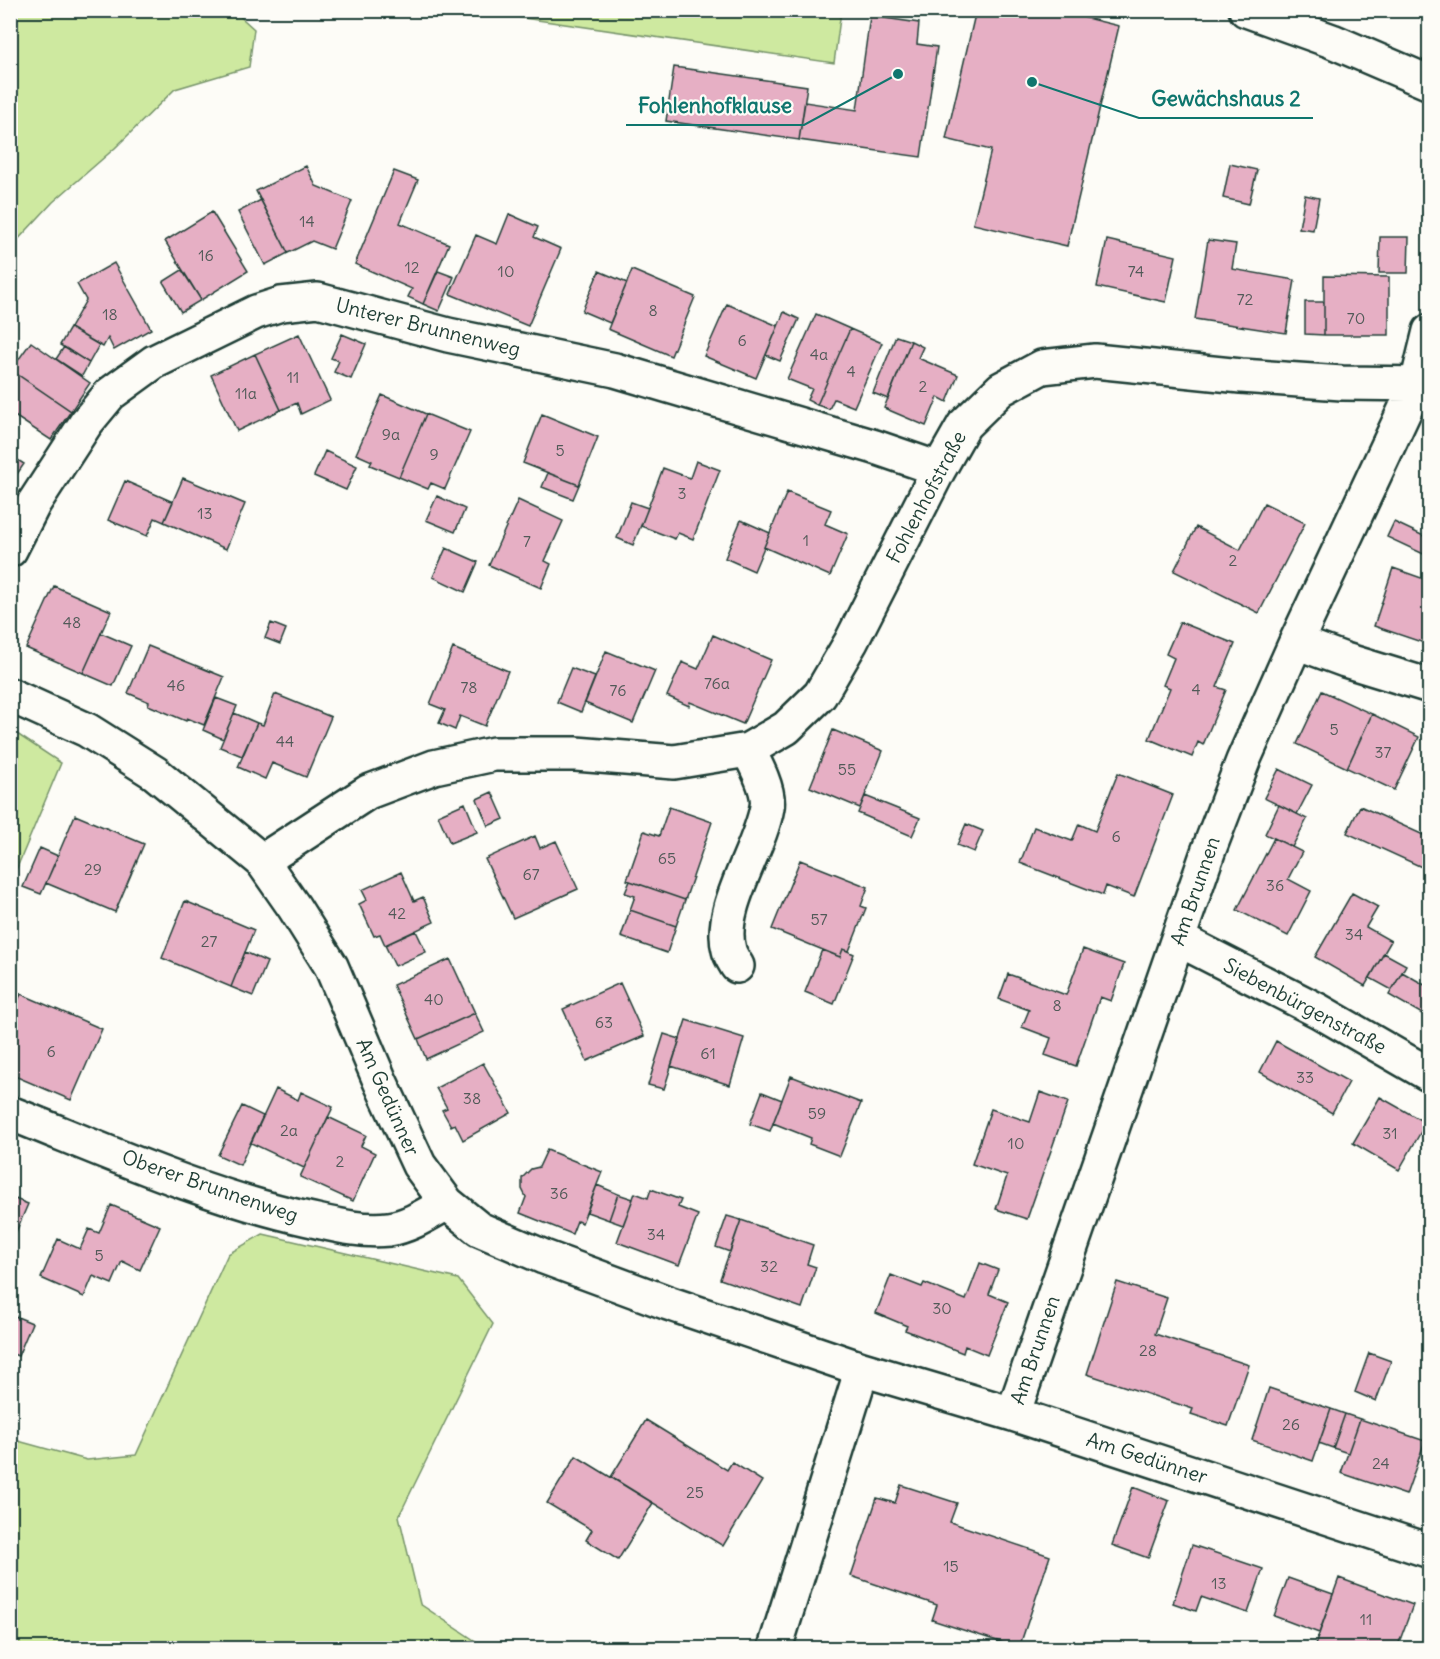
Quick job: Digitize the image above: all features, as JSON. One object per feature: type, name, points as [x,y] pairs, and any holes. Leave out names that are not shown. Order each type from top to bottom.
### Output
[{"type":"street","points":[[1246,10],[1332,41],[1430,83]]},
{"type":"street","name":"Unterer Brunnenweg","points":[[10,550],[34,503],[86,423],[110,394],[154,362],[256,312],[281,304],[318,300],[448,335],[615,370],[875,447],[939,469]]},
{"type":"street","name":"Am Brunnen","points":[[1013,1414],[1208,852],[1243,760],[1296,642],[1423,384],[1430,331]]},
{"type":"street","name":"Fohlenhofstraße","points":[[262,861],[368,792],[434,767],[494,754],[576,754],[674,762],[748,750],[786,728],[820,695],[964,425],[1001,389],[1042,367],[1095,361],[1241,376],[1342,383],[1423,384]]},
{"type":"street","points":[[1296,642],[1345,660],[1430,686]]},
{"type":"street","name":"Am Gedünner","points":[[10,695],[87,730],[155,773],[262,861],[331,966],[419,1165],[447,1203],[479,1229],[544,1257],[668,1303],[862,1369],[1013,1414],[1430,1551]]},
{"type":"street","points":[[737,966],[729,952],[726,934],[728,917],[768,805],[762,777],[748,750]]},
{"type":"street","name":"Siebenbürgenstraße","points":[[1178,939],[1319,1011],[1430,1075]]},
{"type":"street","name":"Oberer Brunnenweg","points":[[10,1113],[189,1184],[277,1212],[353,1229],[390,1229],[414,1221],[447,1203]]},
{"type":"street","points":[[776,1648],[862,1369]]},
{"type":"green space","points":[[11,10],[234,11],[254,29],[249,67],[175,89],[115,148],[53,202],[11,247]]},
{"type":"green space","points":[[841,10],[834,63],[475,11]]},
{"type":"green space","points":[[11,730],[61,763],[11,882]]},
{"type":"green space","points":[[263,1234],[458,1279],[493,1324],[399,1516],[420,1604],[486,1648],[11,1648],[11,1439],[87,1460],[136,1455],[228,1254]]},
{"type":"building","points":[[976,10],[1054,10],[1119,26],[1067,246],[973,224],[991,150],[946,139]]},
{"type":"building","points":[[870,16],[919,23],[917,44],[937,47],[921,157],[799,140],[805,102],[857,110]]},
{"type":"building","points":[[674,67],[807,86],[799,140],[666,121]]},
{"type":"building","points":[[1230,164],[1257,170],[1249,204],[1223,198]]},
{"type":"building","points":[[306,166],[316,186],[352,201],[332,249],[312,241],[288,253],[256,191]]},
{"type":"building","points":[[394,171],[418,180],[400,223],[449,244],[423,304],[408,297],[412,289],[355,264]]},
{"type":"building","points":[[1305,195],[1319,198],[1313,230],[1299,228]]},
{"type":"building","points":[[261,200],[288,253],[265,265],[238,212]]},
{"type":"building","points":[[212,212],[248,271],[201,300],[165,241]]},
{"type":"building","points":[[509,214],[538,227],[534,237],[561,249],[528,326],[450,294],[476,235],[497,244]]},
{"type":"building","points":[[1380,237],[1409,237],[1408,273],[1379,273]]},
{"type":"building","points":[[1107,240],[1176,256],[1166,302],[1097,287]]},
{"type":"building","points":[[1208,240],[1236,244],[1232,269],[1295,280],[1286,333],[1195,319]]},
{"type":"building","points":[[114,263],[151,329],[114,350],[108,338],[103,347],[70,328],[86,300],[77,284]]},
{"type":"building","points":[[182,270],[201,300],[181,312],[163,282]]},
{"type":"building","points":[[632,270],[695,297],[671,356],[608,329]]},
{"type":"building","points":[[438,271],[454,277],[439,311],[423,304]]},
{"type":"building","points":[[599,271],[627,283],[610,323],[582,311]]},
{"type":"building","points":[[1324,276],[1389,277],[1389,335],[1324,335]]},
{"type":"building","points":[[1305,302],[1324,302],[1324,335],[1305,334]]},
{"type":"building","points":[[727,304],[778,326],[756,378],[704,356]]},
{"type":"building","points":[[784,312],[799,319],[780,361],[766,355]]},
{"type":"building","points":[[816,314],[850,329],[817,405],[807,400],[812,389],[787,379]]},
{"type":"building","points":[[70,328],[99,345],[89,363],[60,345]]},
{"type":"building","points":[[850,329],[882,343],[854,407],[834,399],[829,409],[817,405]]},
{"type":"building","points":[[299,334],[330,400],[301,414],[297,403],[281,410],[255,354]]},
{"type":"building","points":[[342,334],[366,344],[351,379],[334,372],[339,361],[331,358]]},
{"type":"building","points":[[896,336],[911,341],[888,399],[873,393]]},
{"type":"building","points":[[911,341],[923,347],[918,358],[958,375],[947,402],[938,397],[926,426],[884,408]]},
{"type":"building","points":[[31,342],[90,383],[71,411],[11,370]]},
{"type":"building","points":[[64,347],[89,363],[82,376],[56,359]]},
{"type":"building","points":[[255,354],[281,410],[237,431],[211,375]]},
{"type":"building","points":[[11,370],[71,411],[51,440],[10,413]]},
{"type":"building","points":[[382,395],[426,414],[399,477],[370,465],[372,461],[356,454]]},
{"type":"building","points":[[426,414],[470,432],[445,489],[431,483],[428,489],[399,477]]},
{"type":"building","points":[[542,414],[598,437],[579,485],[523,463]]},
{"type":"building","points":[[325,451],[357,466],[346,490],[314,476]]},
{"type":"building","points":[[10,455],[24,464],[10,484]]},
{"type":"building","points":[[696,461],[720,470],[693,539],[678,533],[675,539],[641,526],[663,468],[690,478]]},
{"type":"building","points":[[548,473],[579,485],[573,499],[542,487]]},
{"type":"building","points":[[183,478],[245,504],[226,549],[164,522]]},
{"type":"building","points":[[125,481],[173,502],[164,522],[155,518],[147,536],[108,520]]},
{"type":"building","points":[[787,492],[831,510],[825,524],[848,534],[830,576],[764,547]]},
{"type":"building","points":[[437,496],[465,509],[455,532],[426,520]]},
{"type":"building","points":[[518,500],[563,521],[545,561],[551,564],[541,588],[489,565]]},
{"type":"building","points":[[631,502],[648,508],[633,545],[617,538]]},
{"type":"building","points":[[1264,503],[1305,523],[1259,613],[1174,571],[1196,527],[1240,550]]},
{"type":"building","points":[[741,520],[770,533],[754,571],[725,558]]},
{"type":"building","points":[[1394,522],[1430,539],[1430,557],[1387,537]]},
{"type":"building","points":[[446,548],[478,562],[465,592],[433,577]]},
{"type":"building","points":[[1393,568],[1430,581],[1430,645],[1374,626]]},
{"type":"building","points":[[54,586],[111,611],[83,673],[26,648]]},
{"type":"building","points":[[1180,622],[1235,644],[1217,687],[1226,690],[1203,745],[1198,742],[1192,757],[1149,739],[1170,688],[1163,685],[1174,658],[1166,654]]},
{"type":"building","points":[[271,623],[286,629],[280,644],[265,638]]},
{"type":"building","points":[[101,633],[131,646],[113,686],[83,673]]},
{"type":"building","points":[[713,635],[771,660],[743,724],[690,702],[689,706],[667,696],[682,662],[698,669]]},
{"type":"building","points":[[148,646],[224,677],[204,725],[187,718],[186,721],[148,705],[149,702],[128,693]]},
{"type":"building","points":[[453,648],[508,671],[485,726],[460,716],[455,730],[439,723],[445,710],[430,704]]},
{"type":"building","points":[[606,651],[655,671],[633,723],[585,703]]},
{"type":"building","points":[[571,668],[595,677],[581,712],[557,702]]},
{"type":"building","points":[[1322,691],[1372,714],[1347,768],[1297,744]]},
{"type":"building","points":[[275,694],[331,717],[306,777],[272,763],[265,779],[238,767],[257,723],[263,725]]},
{"type":"building","points":[[216,698],[237,706],[223,739],[203,730]]},
{"type":"building","points":[[234,713],[257,723],[242,756],[220,747]]},
{"type":"building","points":[[1372,714],[1419,737],[1394,790],[1347,768]]},
{"type":"building","points":[[833,730],[883,751],[860,808],[810,787]]},
{"type":"building","points":[[1279,769],[1312,785],[1297,814],[1264,798]]},
{"type":"building","points":[[1118,773],[1173,795],[1134,897],[1106,886],[1103,895],[1020,863],[1034,827],[1072,841],[1079,824],[1095,831]]},
{"type":"building","points":[[492,792],[504,819],[488,826],[477,799]]},
{"type":"building","points":[[865,796],[920,818],[912,836],[858,813]]},
{"type":"building","points":[[465,803],[477,832],[450,843],[438,815]]},
{"type":"building","points":[[1279,805],[1307,819],[1292,847],[1265,834]]},
{"type":"building","points":[[1360,806],[1430,838],[1430,860],[1426,869],[1347,833]]},
{"type":"building","points":[[669,807],[712,822],[685,900],[627,880],[644,831],[659,836]]},
{"type":"building","points":[[75,815],[144,844],[115,912],[46,883]]},
{"type":"building","points":[[966,824],[983,831],[974,852],[957,845]]},
{"type":"building","points":[[535,836],[540,848],[556,841],[578,889],[513,918],[485,859]]},
{"type":"building","points":[[1274,838],[1302,852],[1288,879],[1311,891],[1288,936],[1237,910]]},
{"type":"building","points":[[40,848],[58,856],[41,894],[23,887]]},
{"type":"building","points":[[800,860],[868,887],[861,906],[866,908],[849,951],[843,949],[840,957],[772,929]]},
{"type":"building","points":[[401,872],[414,901],[423,897],[434,922],[385,945],[380,934],[374,936],[359,904],[367,900],[362,890]]},
{"type":"building","points":[[630,881],[685,900],[676,926],[630,910],[635,896],[625,893]]},
{"type":"building","points":[[1352,893],[1378,907],[1366,927],[1391,941],[1365,986],[1315,957]]},
{"type":"building","points":[[185,901],[254,930],[231,987],[162,958]]},
{"type":"building","points":[[630,910],[676,926],[667,953],[621,937]]},
{"type":"building","points":[[416,931],[426,952],[395,966],[385,945]]},
{"type":"building","points":[[843,949],[854,954],[834,1004],[805,992],[822,950],[840,957]]},
{"type":"building","points":[[1083,949],[1124,964],[1111,1001],[1100,997],[1076,1066],[1045,1055],[1051,1038],[1022,1027],[1029,1010],[999,999],[1008,974],[1066,995]]},
{"type":"building","points":[[245,952],[267,962],[253,996],[231,987]]},
{"type":"building","points":[[1384,953],[1406,965],[1392,990],[1370,978]]},
{"type":"building","points":[[450,959],[475,1013],[418,1039],[393,985]]},
{"type":"building","points":[[1402,972],[1430,988],[1429,1018],[1389,995]]},
{"type":"building","points":[[620,983],[644,1036],[587,1061],[563,1009]]},
{"type":"building","points":[[10,989],[21,994],[10,1017]]},
{"type":"building","points":[[21,994],[102,1029],[71,1100],[10,1074],[10,1017]]},
{"type":"building","points":[[475,1013],[484,1032],[426,1059],[418,1039]]},
{"type":"building","points":[[686,1020],[744,1038],[730,1085],[671,1066]]},
{"type":"building","points":[[664,1034],[680,1039],[664,1089],[648,1085]]},
{"type":"building","points":[[1276,1041],[1349,1082],[1332,1113],[1260,1072]]},
{"type":"building","points":[[483,1063],[511,1113],[463,1140],[455,1124],[451,1126],[442,1110],[447,1108],[436,1088]]},
{"type":"building","points":[[791,1076],[861,1103],[840,1156],[809,1144],[811,1138],[773,1123]]},
{"type":"building","points":[[276,1089],[298,1100],[301,1092],[333,1107],[304,1168],[251,1143]]},
{"type":"building","points":[[762,1092],[782,1100],[770,1131],[750,1124]]},
{"type":"building","points":[[1040,1092],[1068,1102],[1027,1219],[996,1209],[1007,1176],[972,1164],[991,1109],[1030,1122]]},
{"type":"building","points":[[1380,1097],[1426,1123],[1399,1170],[1353,1143]]},
{"type":"building","points":[[242,1106],[263,1116],[240,1165],[218,1155]]},
{"type":"building","points":[[328,1117],[366,1135],[361,1146],[375,1153],[353,1201],[300,1177]]},
{"type":"building","points":[[547,1150],[602,1172],[582,1223],[577,1221],[572,1234],[520,1213],[526,1197],[522,1189],[522,1178],[531,1169],[539,1167]]},
{"type":"building","points":[[597,1185],[618,1194],[609,1220],[587,1212]]},
{"type":"building","points":[[651,1189],[681,1200],[678,1207],[698,1215],[679,1265],[617,1242],[635,1193],[648,1198]]},
{"type":"building","points":[[618,1194],[633,1199],[623,1225],[609,1220]]},
{"type":"building","points":[[10,1197],[28,1204],[10,1246]]},
{"type":"building","points":[[111,1205],[160,1226],[140,1270],[122,1261],[112,1284],[93,1276],[84,1297],[41,1278],[58,1239],[80,1249],[89,1229],[99,1233]]},
{"type":"building","points":[[727,1216],[741,1220],[730,1252],[716,1247]]},
{"type":"building","points":[[741,1220],[813,1245],[807,1264],[816,1267],[802,1308],[720,1279]]},
{"type":"building","points":[[980,1263],[998,1270],[989,1294],[1008,1302],[987,1355],[965,1346],[963,1353],[905,1330],[907,1326],[876,1313],[891,1275],[922,1287],[924,1283],[966,1300]]},
{"type":"building","points":[[1117,1282],[1167,1298],[1155,1334],[1249,1365],[1228,1426],[1191,1414],[1193,1409],[1087,1374]]},
{"type":"building","points":[[10,1314],[32,1323],[18,1356],[10,1353]]},
{"type":"building","points":[[1369,1353],[1391,1361],[1376,1401],[1355,1392]]},
{"type":"building","points":[[1269,1388],[1331,1409],[1313,1461],[1252,1440]]},
{"type":"building","points":[[1331,1409],[1345,1414],[1333,1448],[1319,1443]]},
{"type":"building","points":[[1345,1414],[1360,1419],[1348,1453],[1333,1448]]},
{"type":"building","points":[[1360,1419],[1425,1441],[1406,1495],[1341,1473]]},
{"type":"building","points":[[646,1420],[727,1470],[732,1462],[762,1481],[723,1546],[611,1477]]},
{"type":"building","points":[[576,1456],[653,1503],[618,1560],[586,1540],[592,1530],[547,1503]]},
{"type":"building","points":[[1430,1475],[1430,1495],[1423,1492]]},
{"type":"building","points":[[901,1485],[957,1503],[950,1522],[1050,1556],[1019,1648],[932,1620],[937,1605],[851,1576],[877,1498],[895,1503]]},
{"type":"building","points":[[1133,1487],[1169,1501],[1148,1558],[1112,1545]]},
{"type":"building","points":[[1192,1545],[1263,1569],[1248,1613],[1201,1597],[1196,1611],[1173,1603]]},
{"type":"building","points":[[1288,1578],[1333,1594],[1319,1633],[1274,1616]]},
{"type":"building","points":[[1339,1578],[1413,1605],[1397,1648],[1314,1648]]},
{"type":"place","name":"Fohlenhofklause","points":[[898,74]]},
{"type":"place","name":"Gewächshaus 2","points":[[1032,82]]}]
